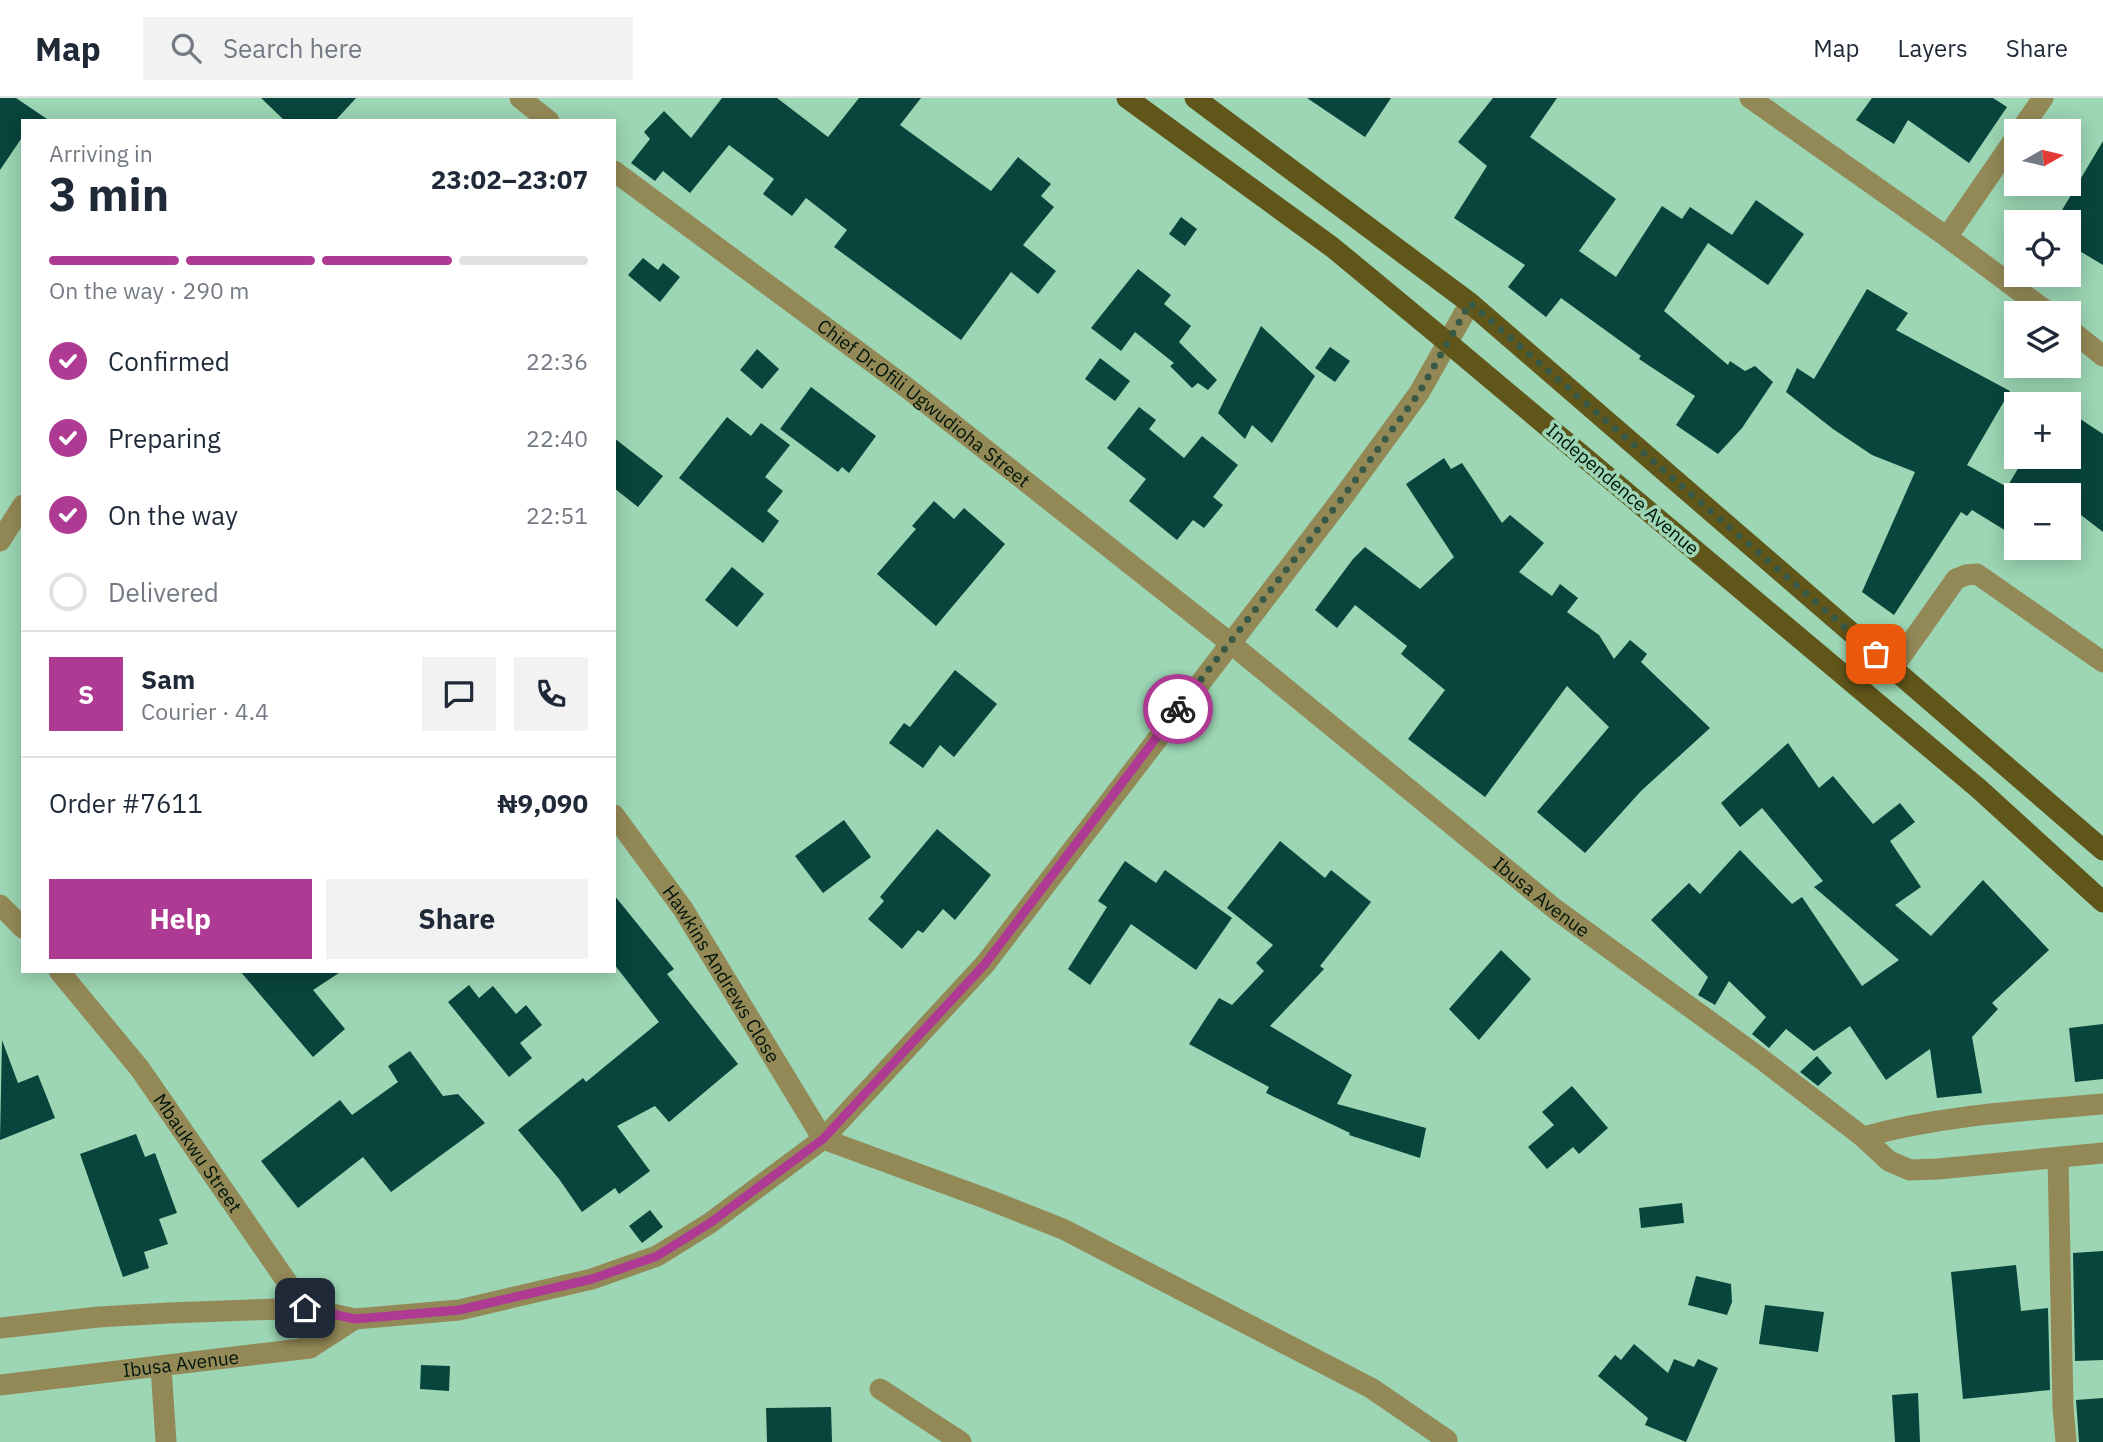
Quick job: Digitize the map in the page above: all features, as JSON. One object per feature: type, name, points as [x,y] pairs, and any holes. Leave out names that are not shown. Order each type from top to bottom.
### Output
[{"type":"main road","name":"Independence Avenue","points":[[1127,98],[1332,247],[1978,788],[2103,902]]},
{"type":"main road","name":"Independence Avenue","points":[[1195,98],[1470,303],[2103,850]]},
{"type":"main road","points":[[1819,653],[1841,625]]},
{"type":"street","points":[[520,98],[546,119]]},
{"type":"street","points":[[1750,98],[2033,301]]},
{"type":"street","points":[[2028,119],[2043,98]]},
{"type":"street","points":[[1947,237],[2004,154]]},
{"type":"street","name":"Chief Dr.Ofili Ugwudioha Street","points":[[616,172],[906,387],[1229,642]]},
{"type":"street","name":"Ibusa Avenue","points":[[0,1328],[98,1317],[305,1308],[355,1319],[459,1310],[592,1279],[657,1256],[710,1223],[823,1139],[985,964],[1229,642],[1343,497],[1419,393],[1470,303]]},
{"type":"street","points":[[2081,338],[2103,356]]},
{"type":"street","points":[[0,541],[21,508]]},
{"type":"street","points":[[1893,668],[1956,579],[1977,573],[2103,662]]},
{"type":"street","name":"Ibusa Avenue","points":[[1229,642],[1555,909],[1760,1058],[1863,1137],[1889,1161],[1910,1170],[2103,1153]]},
{"type":"street","name":"Hawkins Andrews Close","points":[[616,818],[683,909],[823,1139]]},
{"type":"street","points":[[0,905],[21,926]]},
{"type":"street","name":"Mbaukwu Street","points":[[61,973],[140,1069],[305,1308],[310,1348]]},
{"type":"street","points":[[1863,1137],[1891,1129],[1994,1114],[2103,1104]]},
{"type":"street","points":[[823,1139],[1063,1229],[1371,1388],[1447,1440]]},
{"type":"street","points":[[2057,1158],[2066,1442]]},
{"type":"street","name":"Ibusa Avenue","points":[[0,1385],[310,1348],[355,1319]]},
{"type":"street","points":[[161,1367],[166,1442]]},
{"type":"street","points":[[880,1389],[961,1442]]},
{"type":"building","points":[[0,98],[16,98],[47,119],[21,119],[21,139],[0,170]]},
{"type":"building","points":[[261,98],[356,98],[337,119],[283,119]]},
{"type":"building","points":[[722,98],[777,98],[828,137],[859,98],[921,98],[900,125],[991,191],[1018,157],[1051,184],[1041,196],[1054,207],[1023,245],[1056,271],[1038,294],[1011,272],[961,340],[834,247],[847,230],[806,198],[792,216],[763,194],[774,179],[729,145],[690,193],[663,171],[655,181],[631,163],[650,139],[644,132],[664,111],[691,138]]},
{"type":"building","points":[[1307,98],[1391,98],[1365,137]]},
{"type":"building","points":[[1493,98],[1557,98],[1530,137],[1616,199],[1579,251],[1616,277],[1662,206],[1682,219],[1690,207],[1732,235],[1756,200],[1804,234],[1768,285],[1708,243],[1664,311],[1728,365],[1730,361],[1745,371],[1755,366],[1773,382],[1742,428],[1718,454],[1676,425],[1695,396],[1639,359],[1641,356],[1561,298],[1546,317],[1508,287],[1525,265],[1454,218],[1487,166],[1458,142]]},
{"type":"building","points":[[1872,98],[1993,98],[2007,107],[1969,163],[1908,120],[1894,144],[1856,120]]},
{"type":"building","points":[[2103,141],[2103,265],[2081,252],[2081,210],[2062,210],[2070,196],[2081,196],[2081,178]]},
{"type":"building","points":[[1181,217],[1197,229],[1185,246],[1169,234]]},
{"type":"building","points":[[643,258],[658,270],[663,263],[680,277],[660,302],[628,275]]},
{"type":"building","points":[[1138,269],[1171,295],[1164,304],[1191,326],[1179,342],[1217,380],[1208,390],[1198,383],[1192,388],[1170,366],[1174,363],[1135,332],[1121,351],[1091,328]]},
{"type":"building","points":[[1867,289],[1908,313],[1896,330],[2010,391],[2004,392],[2004,401],[1967,465],[2004,485],[2004,530],[1972,510],[1967,516],[1961,512],[1894,615],[1862,592],[1915,472],[1872,455],[1786,392],[1797,368],[1814,379]]},
{"type":"building","points":[[1261,326],[1315,376],[1272,443],[1252,425],[1245,439],[1218,413]]},
{"type":"building","points":[[1330,347],[1350,361],[1335,382],[1315,368]]},
{"type":"building","points":[[757,349],[779,369],[762,389],[740,370]]},
{"type":"building","points":[[1100,358],[1130,381],[1115,401],[1085,379]]},
{"type":"building","points":[[811,387],[876,436],[849,473],[842,467],[838,472],[780,429]]},
{"type":"building","points":[[1139,407],[1156,420],[1149,429],[1184,458],[1202,436],[1238,465],[1213,497],[1223,505],[1204,528],[1193,520],[1177,540],[1129,501],[1146,479],[1107,448]]},
{"type":"building","points":[[727,417],[751,436],[761,423],[790,445],[765,477],[783,491],[767,511],[779,521],[763,543],[679,478]]},
{"type":"building","points":[[2081,420],[2103,434],[2103,532],[2081,515],[2081,483],[2009,483],[2018,469],[2081,469]]},
{"type":"building","points":[[616,440],[663,476],[638,507],[616,490]]},
{"type":"building","points":[[1444,458],[1451,469],[1462,463],[1502,523],[1510,515],[1544,543],[1519,572],[1552,596],[1560,584],[1578,598],[1567,612],[1599,635],[1614,659],[1630,640],[1647,654],[1641,662],[1710,728],[1641,791],[1585,853],[1537,812],[1609,727],[1567,686],[1485,797],[1408,739],[1445,690],[1401,654],[1407,646],[1355,605],[1337,628],[1315,610],[1365,547],[1420,589],[1454,557],[1406,484]]},
{"type":"building","points":[[934,501],[954,519],[964,508],[1005,544],[936,626],[877,574],[916,529],[912,526]]},
{"type":"building","points":[[732,567],[764,594],[737,627],[705,600]]},
{"type":"building","points":[[955,670],[997,704],[954,757],[940,745],[923,768],[889,743],[904,723],[910,727]]},
{"type":"building","points":[[1788,743],[1819,788],[1833,776],[1873,824],[1900,803],[1915,822],[1890,841],[1921,887],[1895,905],[1931,936],[1983,880],[2049,950],[1992,1003],[1998,1009],[1972,1037],[1982,1093],[1937,1098],[1930,1049],[1886,1080],[1850,1026],[1814,1051],[1786,1029],[1769,1048],[1752,1034],[1766,1017],[1729,981],[1715,1005],[1698,995],[1708,977],[1651,920],[1689,883],[1700,894],[1740,850],[1792,904],[1802,897],[1862,986],[1899,960],[1814,887],[1823,881],[1762,808],[1740,827],[1721,803]]},
{"type":"building","points":[[844,820],[871,857],[823,893],[795,856]]},
{"type":"building","points":[[937,829],[991,875],[955,920],[943,909],[923,933],[918,930],[902,949],[868,919],[884,901],[880,897]]},
{"type":"building","points":[[1280,841],[1325,878],[1331,870],[1371,902],[1320,966],[1324,969],[1270,1026],[1352,1075],[1337,1104],[1426,1128],[1420,1158],[1349,1135],[1350,1133],[1266,1093],[1269,1087],[1189,1044],[1219,998],[1232,1005],[1264,971],[1256,963],[1273,945],[1227,908]]},
{"type":"building","points":[[1125,861],[1156,883],[1165,870],[1232,918],[1196,970],[1131,924],[1090,985],[1068,969],[1107,907],[1098,901]]},
{"type":"building","points":[[616,897],[674,969],[667,974],[738,1064],[669,1122],[655,1106],[617,1126],[650,1171],[619,1194],[615,1188],[582,1212],[559,1179],[518,1130],[583,1078],[586,1082],[659,1022],[616,967]]},
{"type":"building","points":[[1501,950],[1531,979],[1479,1040],[1449,1009]]},
{"type":"building","points":[[242,973],[339,973],[313,990],[345,1029],[313,1057]]},
{"type":"building","points":[[469,985],[479,998],[493,986],[516,1014],[526,1005],[542,1025],[520,1043],[532,1058],[509,1077],[448,1002]]},
{"type":"building","points":[[2103,1024],[2103,1079],[2075,1082],[2069,1028]]},
{"type":"building","points":[[2,1040],[18,1083],[38,1075],[55,1118],[0,1140]]},
{"type":"building","points":[[410,1051],[443,1096],[458,1094],[485,1123],[391,1192],[363,1157],[298,1208],[261,1161],[340,1100],[352,1115],[398,1082],[388,1066]]},
{"type":"building","points":[[1817,1056],[1832,1073],[1818,1086],[1800,1072]]},
{"type":"building","points":[[1572,1086],[1608,1128],[1579,1154],[1573,1147],[1547,1169],[1528,1147],[1554,1125],[1542,1112]]},
{"type":"building","points":[[136,1134],[145,1157],[155,1153],[177,1213],[159,1219],[168,1244],[144,1252],[149,1268],[123,1277],[80,1154]]},
{"type":"building","points":[[1682,1203],[1684,1223],[1641,1228],[1639,1208]]},
{"type":"building","points":[[650,1210],[663,1227],[642,1243],[629,1226]]},
{"type":"building","points":[[2103,1251],[2103,1360],[2075,1361],[2073,1253]]},
{"type":"building","points":[[2016,1265],[2021,1311],[2048,1308],[2050,1390],[1963,1399],[1951,1272]]},
{"type":"building","points":[[1696,1276],[1731,1284],[1732,1302],[1727,1315],[1688,1305]]},
{"type":"building","points":[[1765,1305],[1824,1312],[1818,1352],[1759,1344]]},
{"type":"building","points":[[1634,1344],[1668,1373],[1674,1359],[1694,1367],[1698,1359],[1718,1368],[1686,1442],[1645,1425],[1648,1418],[1598,1376],[1615,1355],[1621,1360]]},
{"type":"building","points":[[421,1365],[450,1366],[449,1391],[420,1389]]},
{"type":"building","points":[[1918,1393],[1920,1442],[1895,1442],[1892,1395]]},
{"type":"building","points":[[2103,1398],[2103,1442],[2079,1442],[2076,1400]]},
{"type":"building","points":[[831,1407],[832,1442],[767,1442],[766,1408]]},
{"type":"way so far","points":[[1178,709],[1343,497],[1419,393],[1470,303],[1633,441],[1876,654]]},
{"type":"route","points":[[305,1308],[355,1319],[459,1310],[592,1279],[657,1256],[710,1223],[823,1139],[985,964],[1178,709]]}]
